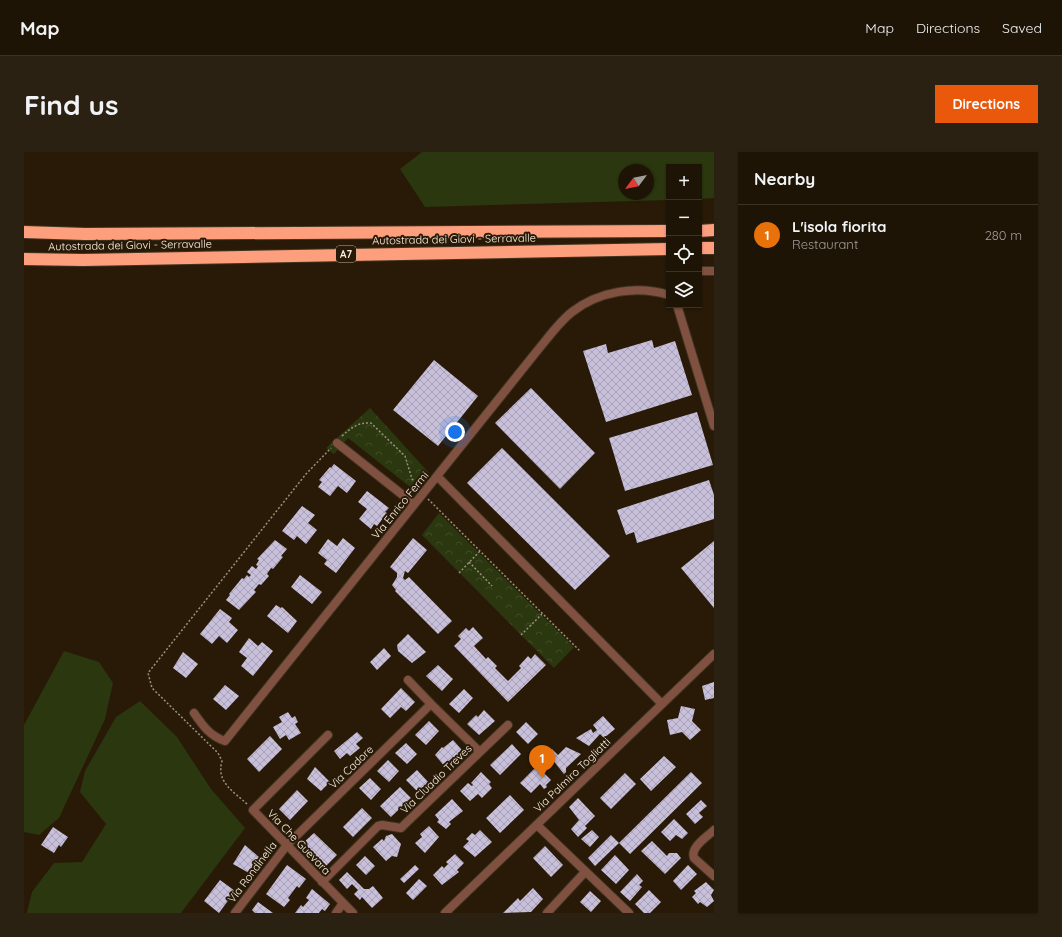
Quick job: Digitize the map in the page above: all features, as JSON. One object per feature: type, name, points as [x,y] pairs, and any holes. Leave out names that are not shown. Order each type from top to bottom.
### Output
[{"type":"highway","points":[[702,231],[714,230]]},
{"type":"highway","name":"Autostrada dei Giovi - Serravalle","points":[[24,232],[85,234],[666,231]]},
{"type":"highway","points":[[702,248],[714,248]]},
{"type":"highway","name":"Autostrada dei Giovi - Serravalle","points":[[24,259],[83,260],[666,249]]},
{"type":"street","points":[[702,271],[714,271]]},
{"type":"street","points":[[437,476],[537,351],[572,312],[588,302],[623,291],[639,289],[666,294]]},
{"type":"street","points":[[678,308],[714,426]]},
{"type":"street","points":[[336,442],[414,504]]},
{"type":"street","name":"Via Enrico Fermi","points":[[194,713],[208,731],[215,737],[225,741],[437,476],[662,704]]},
{"type":"street","name":"Via Palmiro Togliatti","points":[[445,913],[714,654]]},
{"type":"street","points":[[408,680],[480,752]]},
{"type":"street","name":"Via Cadore","points":[[287,845],[431,704]]},
{"type":"street","name":"Via Cluadio Treves","points":[[322,882],[378,826],[382,825],[401,828],[508,725]]},
{"type":"street","name":"Via Che Guevara","points":[[328,735],[253,810],[352,913]]},
{"type":"street","points":[[537,825],[630,913]]},
{"type":"street","points":[[714,830],[694,849],[693,853],[694,858],[714,876]]},
{"type":"street","name":"Via Rondinella","points":[[235,913],[287,845]]},
{"type":"street","points":[[547,913],[585,872]]},
{"type":"street","points":[[336,913],[343,903]]},
{"type":"path","points":[[253,810],[220,777],[222,761],[218,753],[152,688],[148,673],[306,474],[336,442],[353,427],[362,422],[371,423],[405,456],[412,479],[480,551],[580,651]]},
{"type":"path","points":[[459,573],[480,551]]},
{"type":"path","points":[[469,562],[492,586]]},
{"type":"path","points":[[521,636],[543,614]]},
{"type":"green space","points":[[422,152],[714,152],[714,198],[702,199],[702,164],[666,164],[666,200],[425,207],[400,169]]},
{"type":"green space","points":[[370,408],[429,473],[414,490],[348,438],[334,454],[326,448]]},
{"type":"green space","points":[[439,513],[574,647],[554,668],[422,535]]},
{"type":"green space","points":[[64,651],[99,662],[113,683],[105,719],[59,818],[39,835],[24,832],[24,725]]},
{"type":"green space","points":[[140,701],[177,737],[211,789],[245,828],[181,913],[27,913],[32,892],[54,863],[82,862],[106,824],[80,792],[85,771],[116,717]]},
{"type":"building","points":[[652,340],[654,348],[675,341],[692,395],[606,422],[583,351],[606,344],[608,353]]},
{"type":"building","points":[[434,360],[478,396],[438,446],[393,410]]},
{"type":"building","points":[[531,388],[595,453],[560,489],[495,423]]},
{"type":"building","points":[[697,412],[713,465],[625,491],[609,438]]},
{"type":"building","points":[[502,448],[610,556],[575,590],[467,483]]},
{"type":"building","points":[[334,464],[356,481],[347,493],[338,486],[330,496],[318,487],[322,482],[319,480]]},
{"type":"building","points":[[709,480],[714,495],[714,519],[637,543],[634,532],[626,535],[617,510]]},
{"type":"building","points":[[367,491],[389,508],[377,526],[374,524],[371,529],[359,519],[367,509],[358,502]]},
{"type":"building","points":[[302,506],[315,515],[308,523],[317,530],[306,544],[297,536],[294,540],[282,531]]},
{"type":"building","points":[[343,538],[355,548],[336,573],[324,564],[327,560],[318,553],[328,539],[337,546]]},
{"type":"building","points":[[413,538],[427,550],[408,573],[405,571],[403,578],[405,580],[409,577],[452,621],[438,634],[395,591],[396,590],[392,585],[397,577],[397,573],[390,567]]},
{"type":"building","points":[[275,540],[287,549],[281,556],[283,557],[273,569],[271,568],[267,574],[269,576],[261,585],[259,584],[254,590],[256,592],[239,610],[226,600],[230,595],[229,594],[242,578],[244,579],[247,575],[249,577],[251,575],[247,572],[252,566],[256,569],[258,566],[256,565],[259,560],[257,559]]},
{"type":"building","points":[[714,541],[714,608],[681,568]]},
{"type":"building","points":[[300,575],[322,592],[312,604],[291,587]]},
{"type":"building","points":[[276,605],[281,608],[282,607],[297,621],[288,633],[267,616]]},
{"type":"building","points":[[220,609],[232,618],[229,622],[238,630],[227,643],[219,636],[212,644],[200,634]]},
{"type":"building","points":[[473,627],[483,638],[474,646],[486,659],[488,657],[497,666],[495,668],[508,681],[521,668],[519,666],[528,656],[531,659],[535,654],[546,665],[508,702],[454,646],[461,639],[458,636],[466,628],[469,631]]},
{"type":"building","points":[[408,634],[426,652],[412,663],[398,651],[397,645]]},
{"type":"building","points":[[249,638],[258,646],[262,642],[273,651],[253,676],[241,666],[247,658],[239,652]]},
{"type":"building","points":[[384,648],[391,656],[377,670],[370,662]]},
{"type":"building","points":[[183,652],[198,664],[186,678],[173,668]]},
{"type":"building","points":[[438,665],[453,679],[442,691],[426,676]]},
{"type":"building","points":[[714,682],[714,698],[705,700],[702,686]]},
{"type":"building","points":[[225,685],[239,696],[226,710],[213,699]]},
{"type":"building","points":[[401,688],[415,702],[406,711],[401,707],[390,718],[381,709]]},
{"type":"building","points":[[464,689],[473,698],[459,713],[449,704]]},
{"type":"building","points":[[681,706],[695,709],[692,721],[701,730],[690,740],[682,732],[670,735],[667,720],[678,718]]},
{"type":"building","points":[[484,710],[495,721],[479,735],[467,724],[476,715],[478,717]]},
{"type":"building","points":[[288,712],[292,718],[295,716],[298,722],[295,724],[301,733],[289,740],[286,735],[280,739],[273,727],[282,722],[279,717]]},
{"type":"building","points":[[603,716],[615,729],[604,738],[600,734],[589,746],[576,738],[591,729],[593,733],[597,730],[593,725]]},
{"type":"building","points":[[429,721],[439,731],[426,745],[415,735]]},
{"type":"building","points":[[526,722],[538,734],[528,744],[516,732]]},
{"type":"building","points":[[357,732],[363,738],[356,744],[360,748],[350,756],[347,753],[340,759],[334,751]]},
{"type":"building","points":[[270,736],[282,749],[259,772],[247,759]]},
{"type":"building","points":[[453,740],[463,751],[454,759],[453,757],[449,761],[451,763],[446,768],[435,755],[442,747],[443,748]]},
{"type":"building","points":[[406,743],[417,754],[407,764],[395,753]]},
{"type":"building","points":[[512,744],[521,754],[500,775],[490,765]]},
{"type":"building","points":[[566,747],[581,754],[566,768],[566,772],[564,774],[547,753],[552,749],[558,755]]},
{"type":"building","points":[[664,756],[676,767],[651,791],[640,779]]},
{"type":"building","points":[[388,760],[399,771],[389,782],[377,771]]},
{"type":"building","points":[[537,766],[551,780],[544,789],[540,784],[531,793],[520,783]]},
{"type":"building","points":[[315,767],[330,782],[321,791],[307,779]]},
{"type":"building","points":[[417,770],[429,783],[417,791],[406,780]]},
{"type":"building","points":[[481,772],[491,782],[489,784],[492,788],[482,798],[478,794],[470,801],[460,791],[468,783],[472,786],[473,785],[471,783]]},
{"type":"building","points":[[691,772],[702,783],[630,854],[619,843]]},
{"type":"building","points":[[625,773],[636,784],[611,809],[600,798]]},
{"type":"building","points":[[370,778],[381,789],[371,800],[359,788]]},
{"type":"building","points":[[400,787],[411,798],[391,817],[380,806]]},
{"type":"building","points":[[297,790],[308,801],[290,820],[279,809]]},
{"type":"building","points":[[510,795],[524,810],[500,833],[486,818]]},
{"type":"building","points":[[578,798],[595,816],[585,826],[587,828],[578,837],[571,829],[579,820],[569,807]]},
{"type":"building","points":[[452,799],[463,811],[449,822],[451,824],[446,829],[437,822],[439,820],[435,815]]},
{"type":"building","points":[[701,800],[707,806],[699,813],[703,817],[695,824],[686,814]]},
{"type":"building","points":[[362,808],[372,818],[353,837],[343,827]]},
{"type":"building","points":[[674,819],[688,833],[682,839],[676,835],[670,841],[661,832]]},
{"type":"building","points":[[429,826],[439,837],[425,853],[415,843],[422,837],[420,834]]},
{"type":"building","points":[[53,827],[68,837],[61,847],[59,845],[54,853],[41,845]]},
{"type":"building","points":[[480,830],[492,842],[475,857],[463,847],[469,841],[466,839],[472,833],[475,835]]},
{"type":"building","points":[[592,830],[599,837],[590,847],[581,839]]},
{"type":"building","points":[[314,833],[337,855],[326,866],[303,843]]},
{"type":"building","points":[[392,834],[401,844],[397,857],[392,856],[386,861],[373,847],[382,839],[384,841],[386,836]]},
{"type":"building","points":[[611,835],[619,843],[595,866],[588,858]]},
{"type":"building","points":[[652,841],[667,856],[669,853],[677,853],[681,858],[665,874],[641,851]]},
{"type":"building","points":[[245,845],[260,858],[249,873],[233,864]]},
{"type":"building","points":[[545,846],[563,865],[551,877],[533,858]]},
{"type":"building","points":[[455,854],[464,863],[457,870],[459,872],[442,885],[433,875],[442,866],[444,868],[448,864],[446,862]]},
{"type":"building","points":[[615,855],[629,870],[616,884],[601,870]]},
{"type":"building","points":[[365,856],[375,866],[366,875],[356,865]]},
{"type":"building","points":[[287,865],[306,879],[299,888],[297,886],[288,898],[290,900],[284,907],[266,894]]},
{"type":"building","points":[[415,865],[419,869],[404,883],[400,879]]},
{"type":"building","points":[[688,865],[697,874],[681,890],[673,881]]},
{"type":"building","points":[[347,872],[364,889],[369,889],[373,886],[383,898],[372,908],[362,897],[360,900],[354,894],[358,890],[352,884],[347,889],[339,880]]},
{"type":"building","points":[[637,874],[643,881],[639,885],[642,887],[630,901],[620,892]]},
{"type":"building","points":[[419,879],[427,886],[413,900],[406,893]]},
{"type":"building","points":[[220,880],[235,891],[219,913],[204,901]]},
{"type":"building","points":[[706,882],[714,890],[711,895],[714,901],[707,907],[700,902],[698,904],[692,897],[696,893],[694,891]]},
{"type":"building","points":[[533,888],[543,899],[531,912],[503,913],[518,898],[520,901]]},
{"type":"building","points":[[312,889],[330,904],[325,911],[322,909],[319,913],[295,913],[301,905],[303,907],[309,900],[306,898]]},
{"type":"building","points":[[649,890],[661,902],[650,913],[644,913],[635,904]]},
{"type":"building","points":[[590,891],[601,901],[591,912],[580,902]]},
{"type":"building","points":[[258,902],[273,913],[255,913],[252,910]]},
{"type":"place","name":"L'isola fiorita","points":[[542,778]]}]
